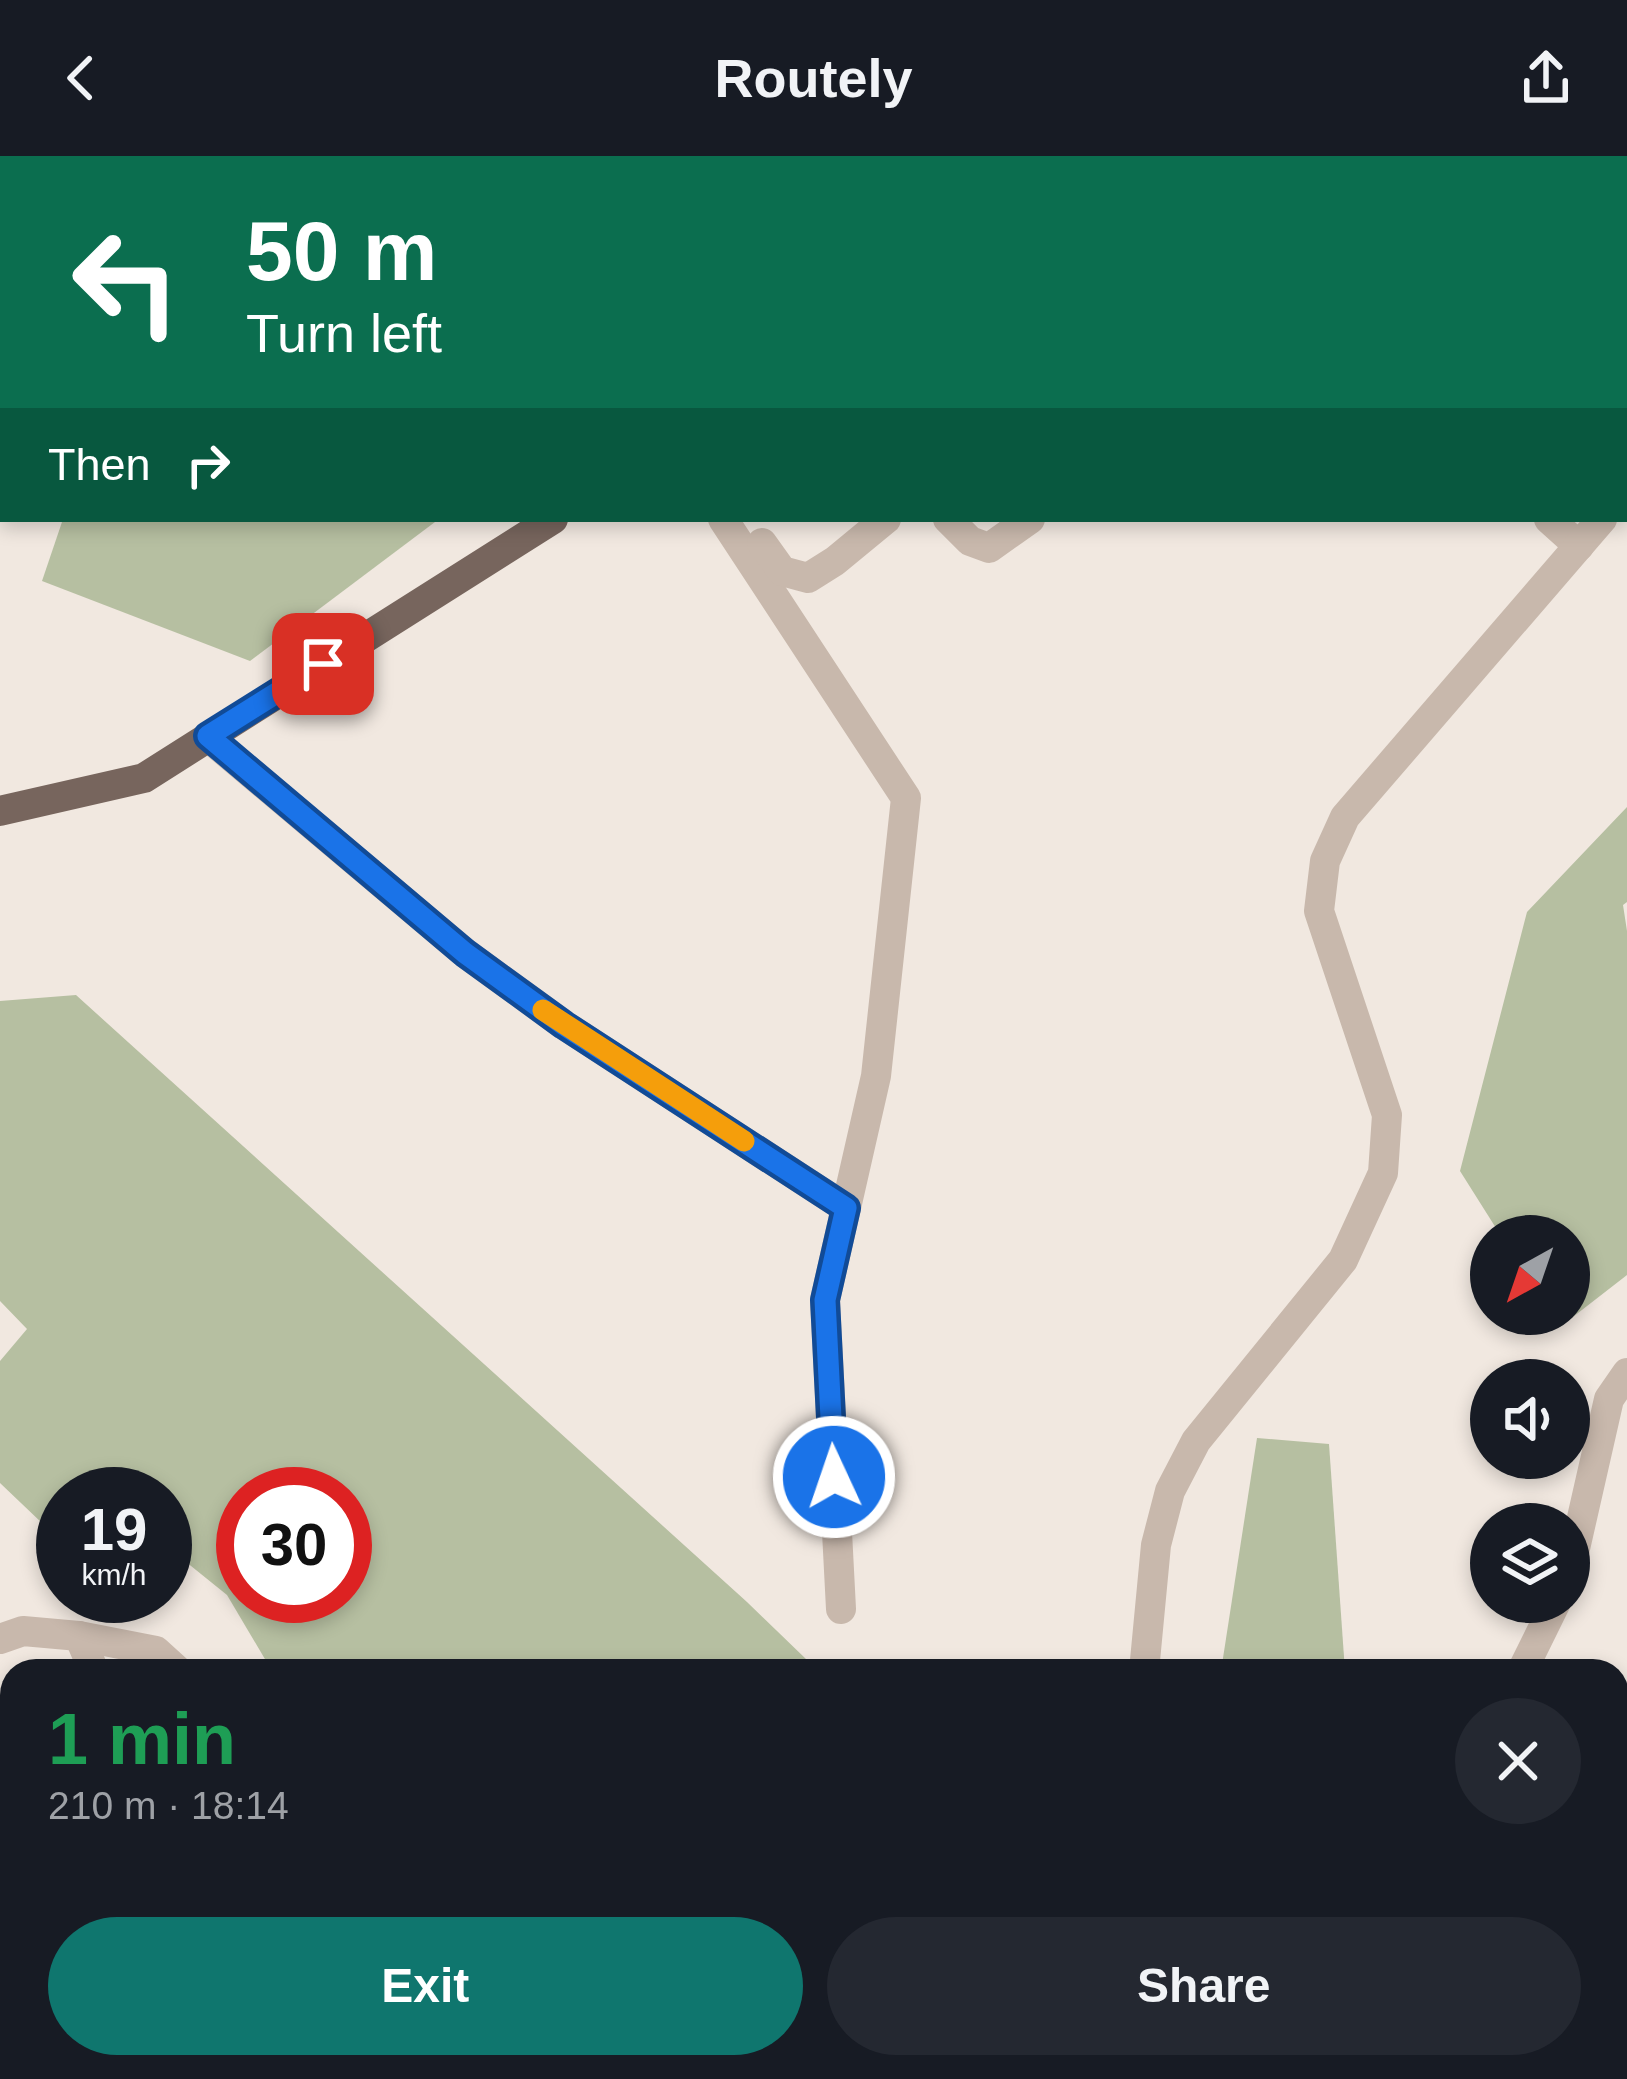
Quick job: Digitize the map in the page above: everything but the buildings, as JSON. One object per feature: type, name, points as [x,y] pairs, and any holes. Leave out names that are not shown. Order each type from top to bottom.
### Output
[{"type":"main road","points":[[0,811],[144,778],[548,522]]},
{"type":"street","points":[[725,522],[906,798],[876,1076],[825,1300],[841,1609]]},
{"type":"street","points":[[747,522],[782,571],[808,578],[882,522]]},
{"type":"street","points":[[951,522],[970,541],[989,548],[1026,522]]},
{"type":"street","points":[[1552,522],[1579,546]]},
{"type":"street","points":[[1145,1659],[1156,1544],[1170,1491],[1196,1441],[1343,1260],[1383,1173],[1387,1115],[1319,911],[1325,861],[1346,818],[1599,522]]},
{"type":"street","points":[[208,736],[465,953],[564,1025],[846,1208]]},
{"type":"street","points":[[1585,1503],[1609,1399],[1627,1373]]},
{"type":"street","points":[[1528,1659],[1546,1623]]},
{"type":"street","points":[[0,1639],[23,1631],[79,1636],[156,1652],[164,1659]]},
{"type":"street","points":[[79,1636],[89,1659]]},
{"type":"green space","points":[[62,522],[435,522],[250,661],[42,581]]},
{"type":"green space","points":[[1627,807],[1627,902],[1623,905],[1627,931],[1627,1275],[1590,1304],[1590,1215],[1488,1215],[1460,1171],[1527,912]]},
{"type":"green space","points":[[76,995],[806,1659],[265,1659],[244,1623],[372,1623],[372,1467],[216,1467],[216,1586],[192,1567],[192,1467],[36,1467],[36,1517],[0,1483],[0,1361],[27,1329],[0,1301],[0,1001]]},
{"type":"green space","points":[[1257,1438],[1329,1444],[1344,1659],[1223,1659]]},
{"type":"slow traffic","points":[[543,1010],[744,1141]]},
{"type":"route","points":[[323,664],[208,736],[465,953],[564,1025],[846,1208],[825,1300],[834,1477]]}]
